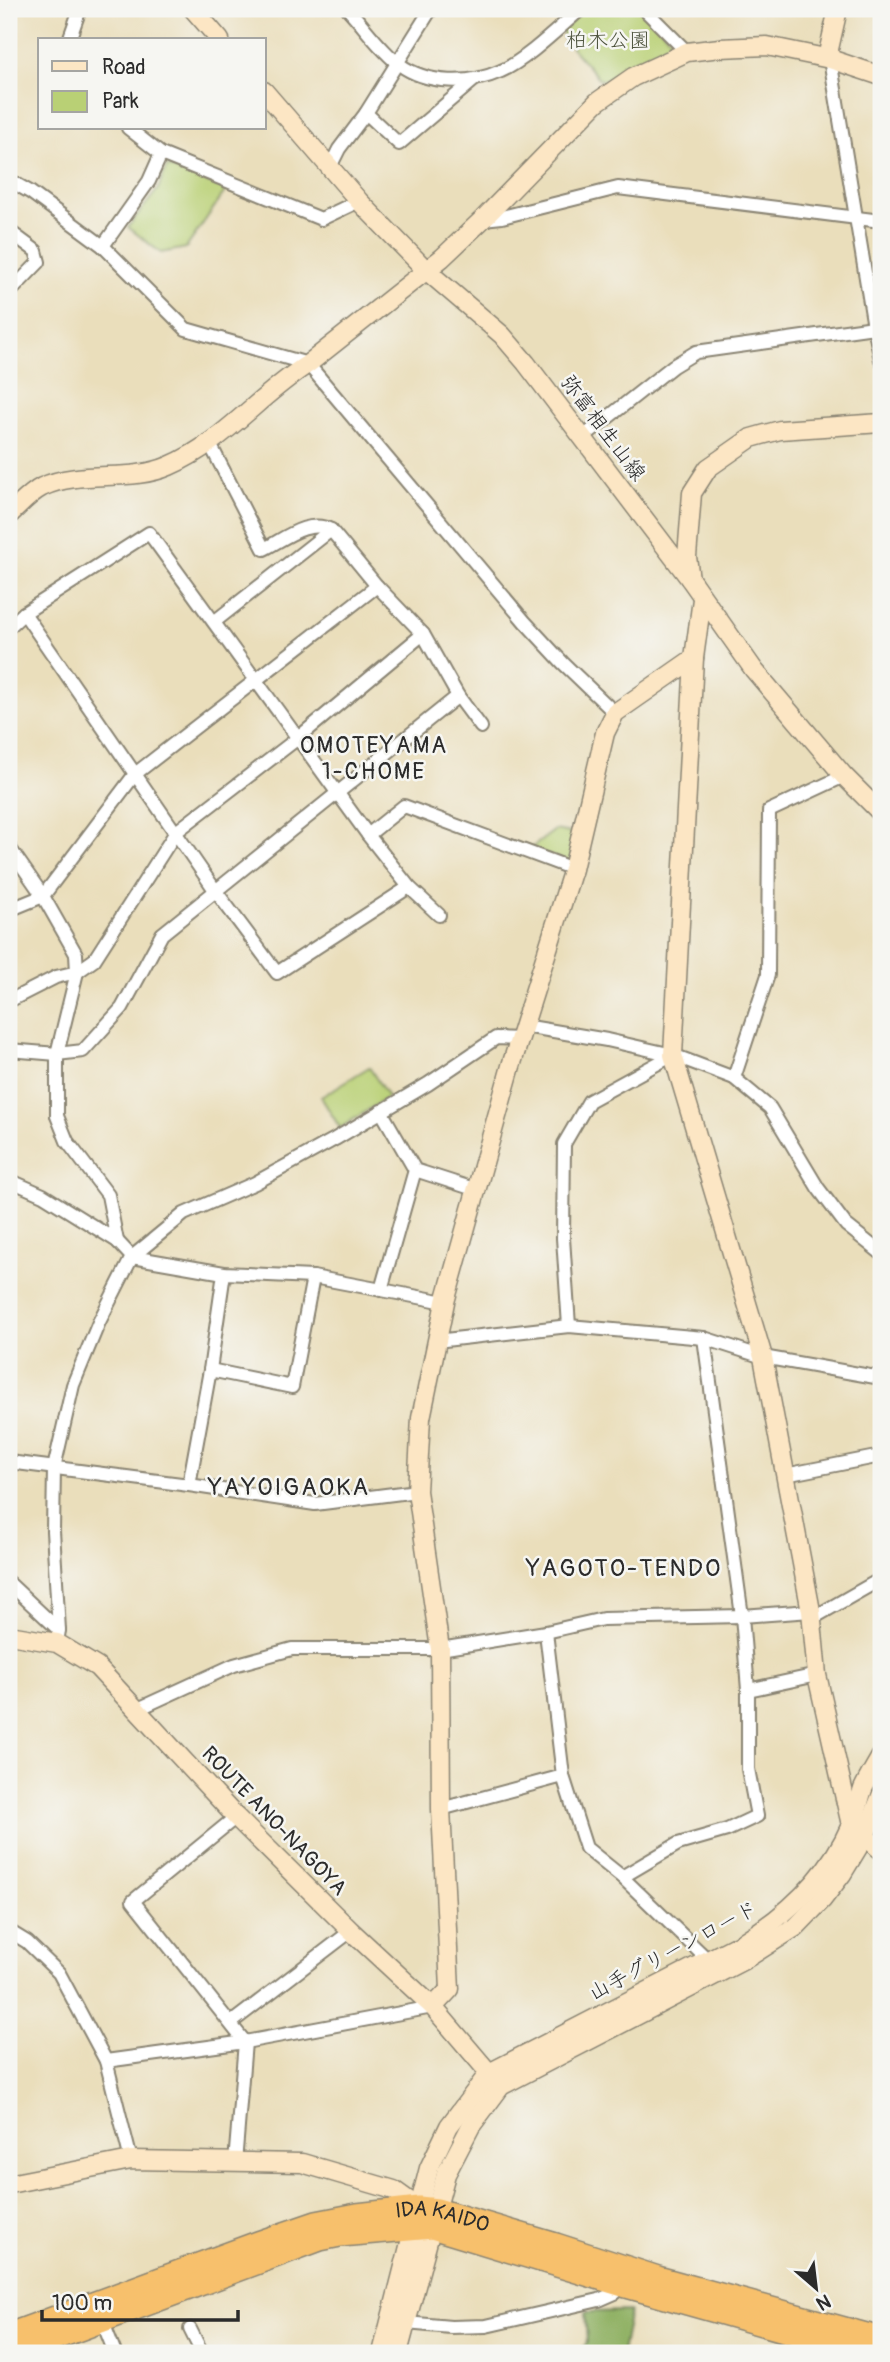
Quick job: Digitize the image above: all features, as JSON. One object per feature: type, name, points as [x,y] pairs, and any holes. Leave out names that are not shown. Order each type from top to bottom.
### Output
[{"type":"highway","name":"IDA KAIDO","points":[[9,2335],[258,2242],[316,2223],[357,2215],[425,2218],[556,2245],[658,2278],[881,2339]]},
{"type":"highway","name":"IDA KAIDO","points":[[15,2353],[320,2239],[425,2218],[623,2285],[866,2353]]},
{"type":"street","points":[[70,38],[80,9]]},
{"type":"street","points":[[193,9],[218,38]]},
{"type":"street","points":[[348,9],[397,62],[410,71],[440,80],[474,80],[503,71],[538,46],[581,9]]},
{"type":"street","points":[[330,167],[339,149],[366,113],[431,9]]},
{"type":"street","points":[[644,9],[687,52]]},
{"type":"street","points":[[838,9],[829,49],[830,59],[881,360]]},
{"type":"street","points":[[9,515],[41,488],[61,481],[168,467],[210,444],[288,377],[427,271],[483,219],[597,102],[633,77],[687,52],[767,46],[830,59],[881,76]]},
{"type":"street","points":[[366,113],[399,144],[474,80]]},
{"type":"street","name":"弥富相生山線","points":[[266,93],[359,201],[427,271],[502,335],[690,579],[754,670],[844,776],[879,808]]},
{"type":"street","points":[[131,130],[161,154],[321,219],[359,201]]},
{"type":"street","points":[[103,246],[149,181],[161,154]]},
{"type":"street","points":[[9,180],[30,192],[103,246],[186,329],[308,364],[525,622],[615,713]]},
{"type":"street","points":[[483,219],[502,217],[618,188],[881,221]]},
{"type":"street","points":[[9,231],[36,251],[38,262],[9,293]]},
{"type":"street","points":[[582,438],[673,366],[696,352],[874,327]]},
{"type":"street","points":[[690,579],[687,557],[692,493],[708,468],[751,438],[780,430],[881,423]]},
{"type":"street","points":[[210,444],[264,549],[310,526],[322,525],[331,530],[377,586],[423,634],[458,696],[481,727]]},
{"type":"street","points":[[214,622],[331,530]]},
{"type":"street","points":[[9,627],[24,613],[149,533],[368,835],[409,887],[439,915]]},
{"type":"street","points":[[9,910],[43,895],[135,774],[377,586]]},
{"type":"street","points":[[702,599],[694,658],[673,1055],[763,1357],[811,1615],[817,1675],[872,1843]]},
{"type":"street","points":[[24,613],[215,890],[277,973],[409,887]]},
{"type":"street","points":[[9,1001],[56,977],[77,972],[94,960],[176,832],[298,738],[423,634]]},
{"type":"street","points":[[106,2061],[245,2042],[433,2007],[450,1989],[441,1809],[440,1649],[417,1491],[421,1418],[445,1302],[522,1033],[573,869],[604,733],[615,713],[694,658]]},
{"type":"street","points":[[9,1050],[57,1054],[83,1051],[122,1008],[162,934],[458,696]]},
{"type":"street","points":[[734,1078],[768,975],[769,811],[844,776]]},
{"type":"street","points":[[368,835],[404,806],[573,869]]},
{"type":"street","points":[[9,847],[43,895],[76,954],[77,972],[57,1054],[58,1116],[67,1141],[108,1195],[117,1241]]},
{"type":"street","points":[[58,1636],[53,1531],[54,1468],[73,1385],[99,1322],[132,1257],[184,1214],[255,1184],[428,1084],[496,1038],[522,1033],[607,1040],[673,1055],[734,1078],[770,1108],[818,1188],[846,1225],[881,1253]]},
{"type":"street","points":[[569,1326],[563,1238],[564,1144],[589,1101],[673,1055]]},
{"type":"street","points":[[381,1111],[415,1170],[477,1190]]},
{"type":"street","points":[[381,1290],[415,1170]]},
{"type":"street","points":[[9,1180],[43,1195],[117,1241],[132,1257],[224,1273],[313,1277],[445,1302]]},
{"type":"street","points":[[189,1485],[211,1370],[224,1273]]},
{"type":"street","points":[[211,1370],[292,1387],[313,1277]]},
{"type":"street","points":[[436,1341],[569,1326],[704,1338],[763,1357],[881,1378]]},
{"type":"street","points":[[622,1877],[678,1844],[727,1830],[757,1816],[748,1769],[748,1690],[742,1616],[704,1338]]},
{"type":"street","points":[[785,1475],[881,1456]]},
{"type":"street","points":[[9,1462],[315,1504],[417,1491]]},
{"type":"street","points":[[138,1709],[234,1665],[292,1649],[440,1649],[546,1632],[603,1619],[811,1615],[881,1580]]},
{"type":"street","points":[[9,1583],[58,1636]]},
{"type":"street","points":[[546,1632],[563,1776],[586,1848],[622,1877],[708,1961]]},
{"type":"street","name":"ROUTE ANO-NAGOYA","points":[[9,1635],[58,1636],[97,1667],[236,1817],[351,1931],[433,2007],[495,2080]]},
{"type":"street","points":[[748,1690],[817,1675]]},
{"type":"street","name":"山手グリーンロード","points":[[872,1843],[864,1788],[881,1756]]},
{"type":"street","points":[[441,1809],[563,1776]]},
{"type":"street","name":"山手グリーンロード","points":[[495,2080],[771,1945],[796,1927],[872,1843],[881,1796]]},
{"type":"street","points":[[236,1817],[133,1901],[245,2042],[236,2163]]},
{"type":"street","name":"山手グリーンロード","points":[[495,2080],[768,1927],[817,1882],[831,1861],[872,1843]]},
{"type":"street","points":[[9,1931],[27,1942],[59,1973],[106,2061],[131,2160]]},
{"type":"street","points":[[231,2022],[351,1931]]},
{"type":"street","points":[[398,2353],[425,2218],[429,2168],[449,2126],[495,2080]]},
{"type":"street","points":[[9,2184],[131,2160],[302,2163],[394,2190],[425,2218]]},
{"type":"street","points":[[382,2353],[425,2218]]},
{"type":"street","points":[[406,2323],[451,2327],[486,2326],[598,2300],[615,2293],[623,2285]]},
{"type":"street","points":[[102,2320],[115,2353]]},
{"type":"street","points":[[190,2329],[202,2353]]},
{"type":"green space","name":"柏木公園","points":[[586,9],[640,9],[673,41],[670,46],[629,64],[607,80],[600,80],[564,39],[562,30]]},
{"type":"green space","points":[[167,166],[226,190],[186,248],[161,253],[128,227],[158,189]]},
{"type":"green space","points":[[555,830],[576,834],[570,863],[530,849]]},
{"type":"green space","points":[[369,1067],[388,1097],[340,1128],[321,1097]]},
{"type":"green space","points":[[630,2311],[622,2353],[578,2353],[587,2343],[585,2312]]},
{"type":"district","name":"OMOTEYAMA 1-CHOME","points":[[374,758]]},
{"type":"district","name":"YAYOIGAOKA","points":[[289,1487]]},
{"type":"district","name":"YAGOTO-TENDO","points":[[624,1568]]}]
